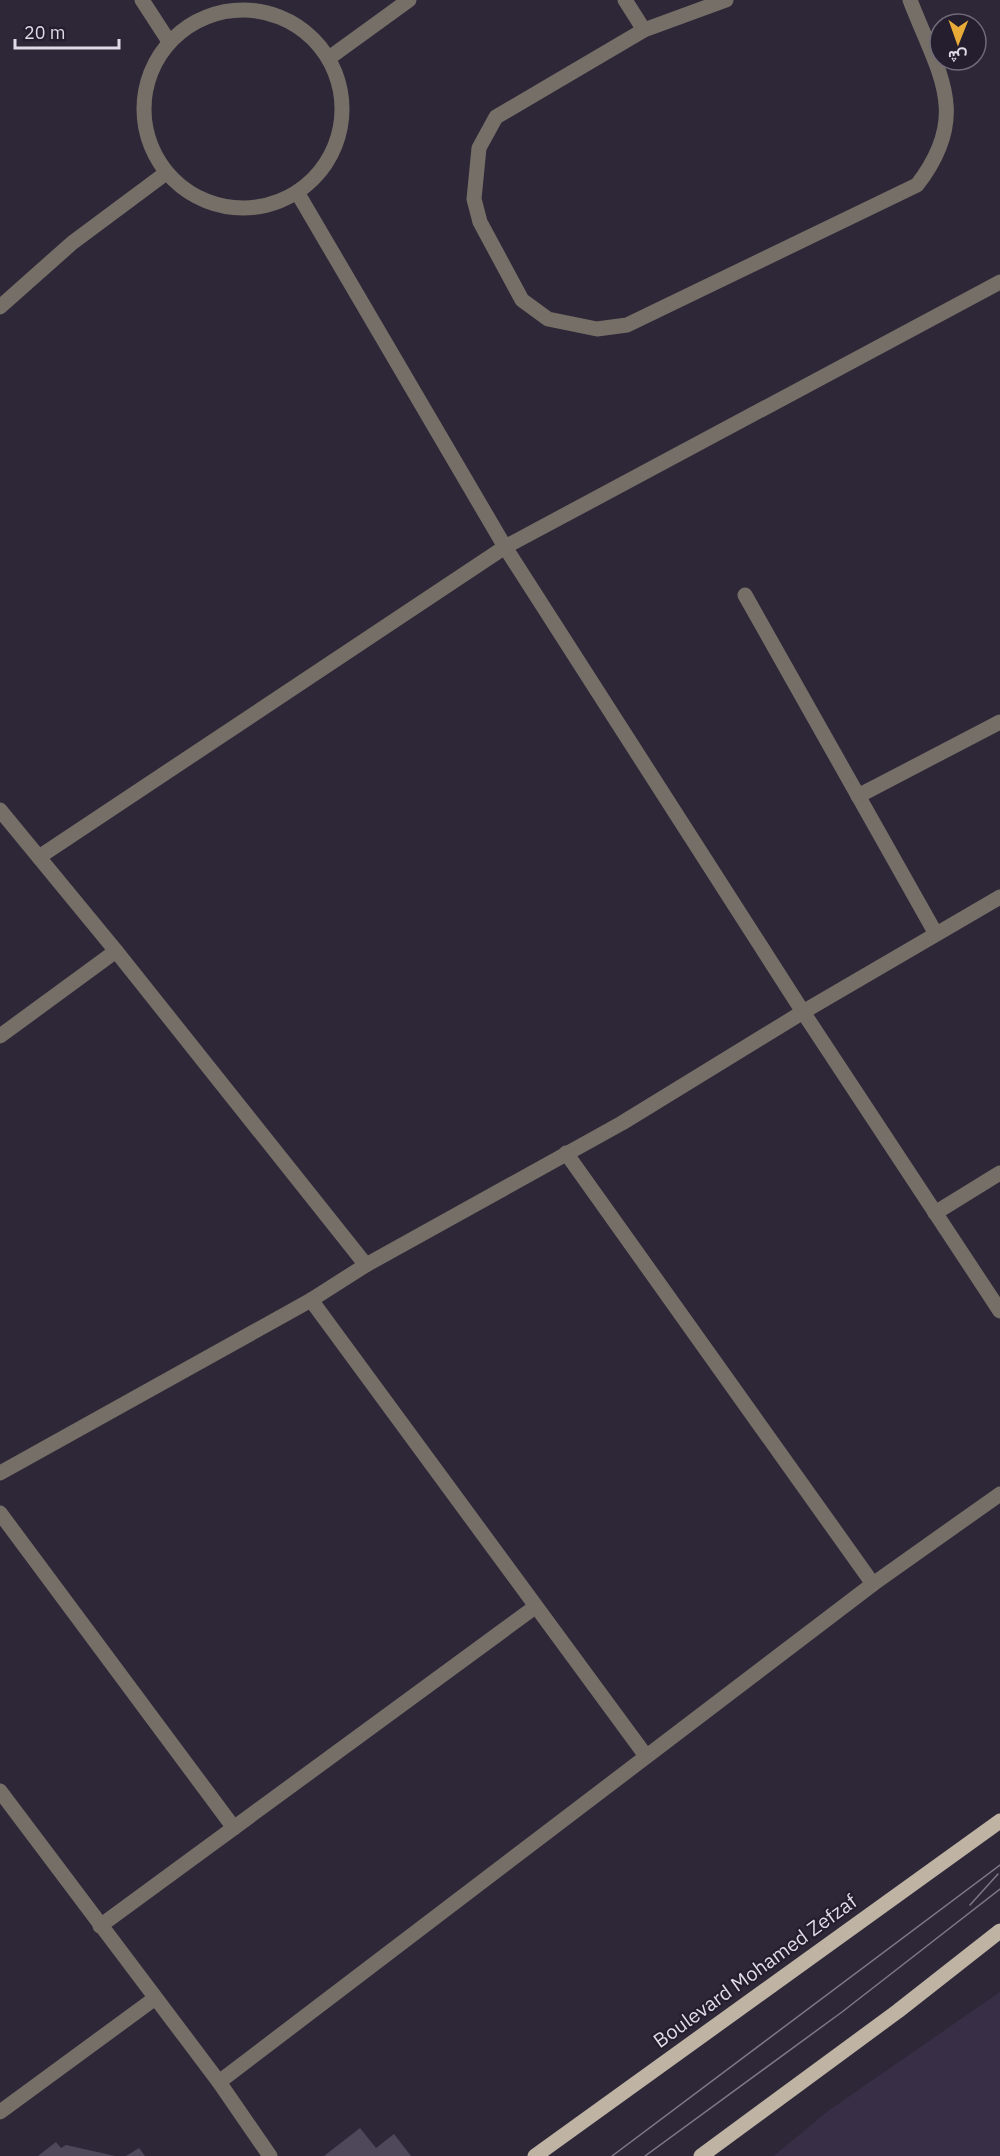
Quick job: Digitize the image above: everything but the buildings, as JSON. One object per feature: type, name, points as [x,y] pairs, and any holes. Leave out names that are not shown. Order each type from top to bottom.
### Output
[{"type":"main road","name":"Boulevard Mohamed Zefzaf","points":[[535,2156],[1000,1821]]},
{"type":"main road","points":[[701,2156],[898,2011],[1000,1931]]},
{"type":"street","points":[[142,0],[168,40]]},
{"type":"street","points":[[329,58],[409,0]]},
{"type":"street","points":[[625,0],[644,30]]},
{"type":"street","points":[[726,0],[644,30],[496,117],[479,148],[474,199],[480,222],[522,300],[548,319],[597,329],[627,325],[917,185],[936,162],[947,123],[947,95],[910,0]]},
{"type":"street","points":[[254,9],[298,24],[329,58],[342,93],[340,132],[324,166],[297,192],[264,207],[228,208],[194,196],[166,173],[144,130],[144,111],[145,82],[168,40],[209,14],[254,9]]},
{"type":"street","points":[[0,307],[72,243],[166,173]]},
{"type":"street","points":[[297,192],[506,547],[803,1012],[1000,1311]]},
{"type":"street","points":[[39,858],[506,547],[1000,282]]},
{"type":"street","points":[[745,595],[936,934]]},
{"type":"street","points":[[858,795],[1000,722]]},
{"type":"street","points":[[0,810],[116,951],[366,1264]]},
{"type":"street","points":[[0,1473],[311,1300],[366,1264],[622,1123],[803,1012],[1000,897]]},
{"type":"street","points":[[0,1036],[116,951]]},
{"type":"street","points":[[566,1153],[873,1584]]},
{"type":"street","points":[[935,1213],[1000,1173]]},
{"type":"street","points":[[311,1300],[646,1756]]},
{"type":"street","points":[[219,2082],[873,1584],[1000,1494]]},
{"type":"street","points":[[0,1513],[234,1828]]},
{"type":"street","points":[[100,1926],[536,1607]]},
{"type":"street","points":[[0,1791],[154,1999],[219,2082],[270,2156]]},
{"type":"street","points":[[0,2112],[154,1999]]},
{"type":"shaded area","points":[[1000,1992],[1000,2156],[774,2156],[828,2111]]},
{"type":"tram line","points":[[612,2156],[1000,1865]]},
{"type":"tram line","points":[[970,1905],[998,1874]]},
{"type":"tram line","points":[[645,2156],[842,2012],[1000,1889]]}]
